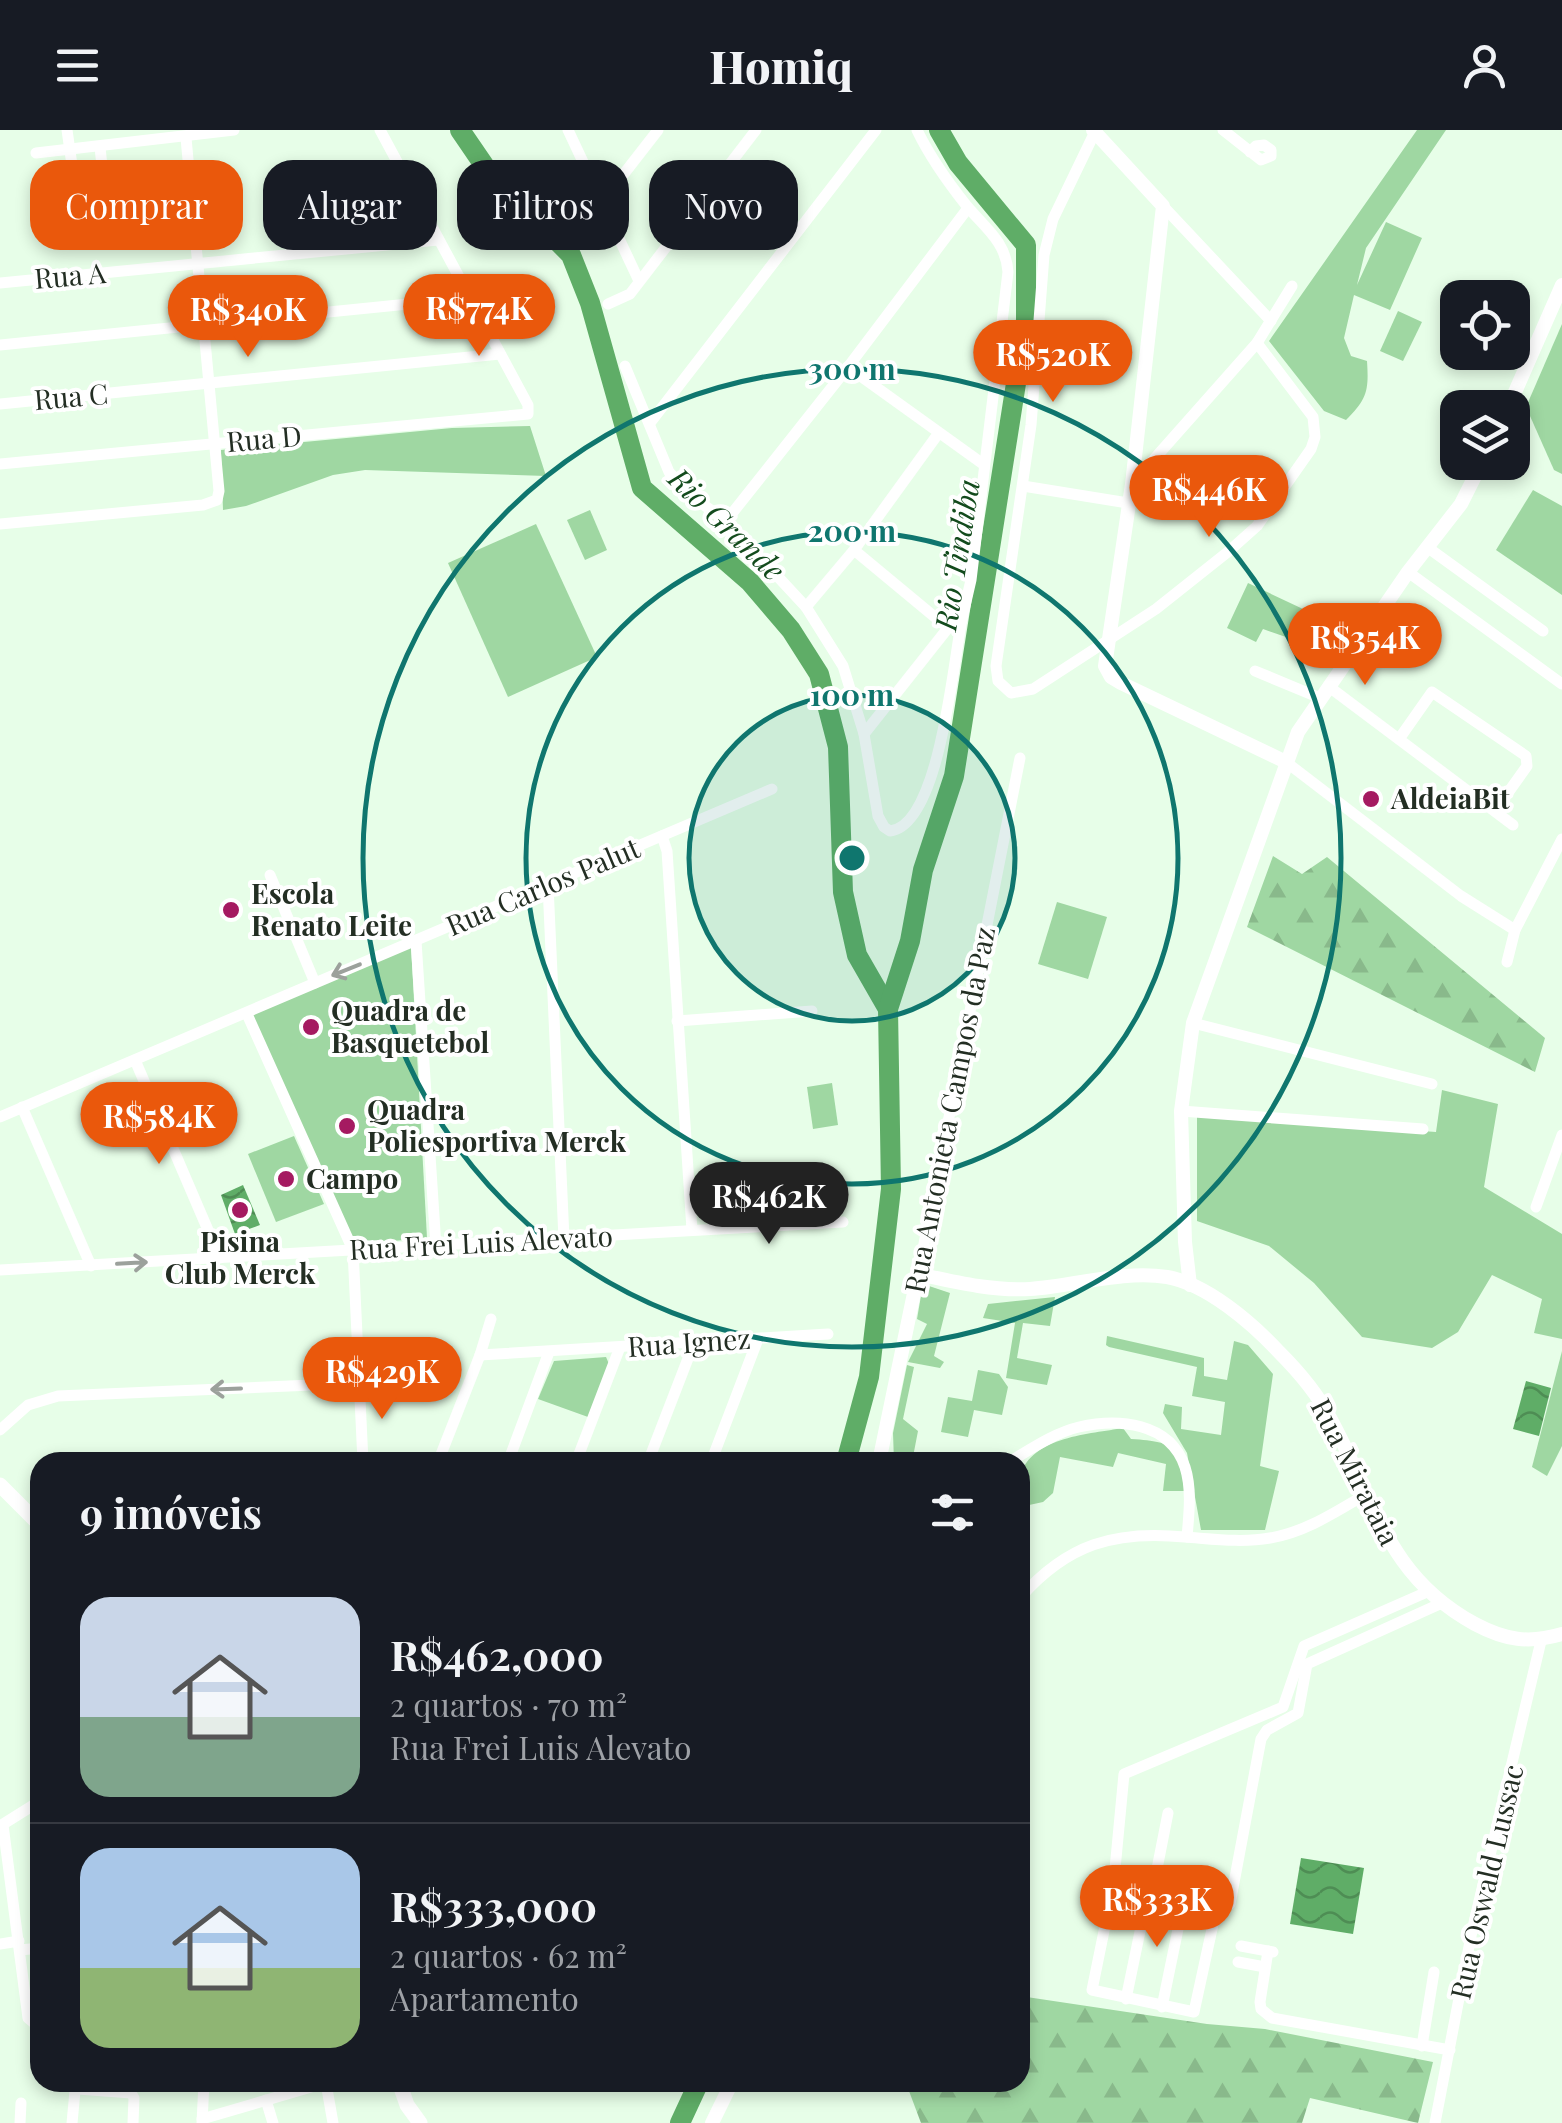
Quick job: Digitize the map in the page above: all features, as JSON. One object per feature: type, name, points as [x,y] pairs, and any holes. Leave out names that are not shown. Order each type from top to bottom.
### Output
[{"type":"main road","points":[[0,1485],[30,1513]]},
{"type":"main road","points":[[402,2092],[420,2123]]},
{"type":"street","points":[[67,130],[74,190],[80,194],[99,192],[104,186],[100,147]]},
{"type":"street","points":[[36,152],[234,130]]},
{"type":"street","points":[[380,130],[500,354]]},
{"type":"street","points":[[568,130],[582,160]]},
{"type":"street","points":[[629,167],[658,130]]},
{"type":"street","points":[[608,304],[630,294],[756,130]]},
{"type":"street","points":[[650,423],[876,130]]},
{"type":"street","points":[[626,366],[669,472],[690,495],[726,521],[806,607],[843,666],[864,734],[878,816],[884,827],[897,830],[916,813],[936,769],[970,580],[1008,272],[1001,243],[968,208],[928,153],[917,130]]},
{"type":"street","points":[[1224,130],[1250,152]]},
{"type":"street","points":[[1258,343],[1313,417],[1315,437],[1312,449],[1258,526],[1156,609],[1108,642],[1033,689],[1010,693],[998,681],[996,666],[1024,486],[1044,255],[1053,219],[1094,132],[1271,321]]},
{"type":"street","points":[[0,524],[203,506],[217,500],[186,138]]},
{"type":"street","points":[[1163,206],[1132,484],[1108,642],[1106,666],[1111,677],[1300,770],[1461,896],[1515,930]]},
{"type":"street","points":[[726,521],[968,208]]},
{"type":"street","name":"Rua A","points":[[0,283],[438,240]]},
{"type":"street","points":[[624,250],[639,281]]},
{"type":"street","points":[[1516,390],[1562,285]]},
{"type":"street","points":[[1132,484],[1258,343],[1292,286]]},
{"type":"street","points":[[0,345],[468,298]]},
{"type":"street","name":"Rua C","points":[[0,404],[500,354]]},
{"type":"street","name":"Rua D","points":[[0,464],[528,414],[528,405],[500,354]]},
{"type":"street","points":[[848,367],[983,464]]},
{"type":"street","points":[[806,607],[854,550],[938,434]]},
{"type":"street","points":[[1190,1285],[1181,1111],[1193,1023],[1298,732],[1408,572],[1461,504],[1473,480]]},
{"type":"street","points":[[1024,486],[1128,502]]},
{"type":"street","points":[[1427,547],[1543,631]]},
{"type":"street","points":[[854,550],[948,628]]},
{"type":"street","points":[[1408,572],[1562,684]]},
{"type":"street","points":[[864,734],[948,628],[962,619]]},
{"type":"street","points":[[1255,670],[1324,692],[1399,739],[1513,825]]},
{"type":"street","points":[[1399,739],[1432,692],[1526,756],[1528,766],[1495,811]]},
{"type":"street","name":"Rua Antonieta Campos da Paz","points":[[881,1452],[1020,758]]},
{"type":"street","name":"Rua Carlos Palut","points":[[0,1117],[772,790]]},
{"type":"street","points":[[662,836],[667,852],[692,1230]]},
{"type":"street","points":[[1507,962],[1515,930],[1562,838]]},
{"type":"street","points":[[270,876],[314,983]]},
{"type":"street","points":[[548,885],[564,1239]]},
{"type":"street","points":[[416,942],[436,1247]]},
{"type":"street","points":[[677,1021],[812,1011]]},
{"type":"street","points":[[246,1014],[352,1250],[362,1452]]},
{"type":"street","points":[[1193,1023],[1432,1084]]},
{"type":"street","points":[[135,1060],[220,1258]]},
{"type":"street","points":[[22,1107],[91,1266]]},
{"type":"street","points":[[1181,1111],[1423,1129]]},
{"type":"street","points":[[1536,1206],[1556,1171],[1562,1135]]},
{"type":"street","name":"Rua Frei Luis Alevato","points":[[0,1270],[843,1222]]},
{"type":"street","name":"Rua Mirataia","points":[[918,1274],[1008,1289],[1148,1276],[1190,1285],[1276,1348],[1306,1381],[1328,1414],[1389,1541],[1408,1572],[1427,1592],[1487,1630],[1528,1642],[1562,1634]]},
{"type":"street","points":[[442,1452],[491,1319]]},
{"type":"street","name":"Rua Ignez","points":[[480,1355],[828,1334]]},
{"type":"street","points":[[716,1452],[758,1339]]},
{"type":"street","points":[[652,1452],[694,1342]]},
{"type":"street","points":[[580,1452],[620,1347]]},
{"type":"street","points":[[512,1452],[549,1352]]},
{"type":"street","points":[[0,1430],[28,1404],[58,1396],[359,1384]]},
{"type":"street","points":[[1028,1452],[1077,1427],[1124,1423],[1153,1430],[1173,1445],[1186,1468],[1187,1537]]},
{"type":"street","points":[[1030,1587],[1042,1574],[1090,1544],[1155,1535],[1233,1541],[1279,1536],[1319,1522],[1368,1493]]},
{"type":"street","points":[[1168,1814],[1154,1884],[1122,1881],[1115,1870],[1124,1774],[1283,1707],[1304,1646],[1427,1592]]},
{"type":"street","points":[[1217,1906],[1195,2010],[1190,2013],[1094,1993],[1091,1987],[1115,1887],[1217,1906],[1227,1907],[1232,1900],[1261,1738],[1267,1730],[1298,1714],[1307,1664],[1442,1604]]},
{"type":"street","name":"Rua Oswald Lussac","points":[[1435,2123],[1472,1931],[1541,1641]]},
{"type":"street","points":[[30,1807],[1,1826],[30,2021]]},
{"type":"street","points":[[1126,2000],[1148,1893]]},
{"type":"street","points":[[1162,2007],[1184,1900]]},
{"type":"street","points":[[0,1944],[30,1947]]},
{"type":"street","points":[[1241,1946],[1271,1951],[1260,2002],[1261,2009],[1272,2018],[1450,2050]]},
{"type":"street","points":[[1238,1962],[1265,1967]]},
{"type":"street","points":[[1422,2046],[1434,1972]]},
{"type":"street","points":[[72,2123],[74,2092]]},
{"type":"street","points":[[118,2092],[131,2093],[134,2098],[133,2123]]},
{"type":"street","points":[[203,2092],[202,2121],[295,2092]]},
{"type":"street","points":[[328,2092],[333,2123]]},
{"type":"street","points":[[712,2123],[727,2092]]},
{"type":"street","points":[[266,2100],[273,2123]]},
{"type":"street","points":[[20,2123],[21,2103]]},
{"type":"green space","points":[[1417,130],[1446,130],[1366,248],[1357,285],[1386,222],[1422,238],[1390,310],[1354,295],[1344,338],[1351,356],[1367,361],[1368,380],[1362,400],[1346,420],[1324,411],[1269,341]]},
{"type":"green space","points":[[1398,311],[1422,322],[1403,361],[1380,351]]},
{"type":"green space","points":[[1562,324],[1562,474],[1554,470],[1530,416],[1530,398]]},
{"type":"green space","points":[[530,426],[546,476],[365,470],[333,475],[246,506],[223,510],[221,450],[452,428]]},
{"type":"green space","points":[[1533,490],[1562,506],[1562,595],[1496,550]]},
{"type":"green space","points":[[590,510],[607,550],[585,560],[567,520]]},
{"type":"green space","points":[[536,524],[597,657],[508,697],[448,563]]},
{"type":"green space","points":[[1248,583],[1303,609],[1317,628],[1309,645],[1263,629],[1256,642],[1227,628]]},
{"type":"green space","points":[[1273,856],[1302,874],[1327,857],[1545,1038],[1535,1072],[1247,927]]},
{"type":"green space","points":[[1057,902],[1107,917],[1088,979],[1038,964]]},
{"type":"green space","points":[[411,945],[427,1238],[347,1245],[248,1014]]},
{"type":"green space","points":[[832,1083],[838,1125],[813,1129],[807,1087]]},
{"type":"green space","points":[[1442,1090],[1498,1104],[1484,1187],[1562,1234],[1562,1339],[1534,1333],[1542,1299],[1492,1275],[1458,1332],[1432,1348],[1362,1337],[1314,1283],[1269,1246],[1197,1221],[1197,1115],[1436,1132]]},
{"type":"green space","name":"Campo","points":[[294,1136],[324,1204],[276,1222],[248,1154]]},
{"type":"green space","points":[[923,1284],[950,1293],[934,1356],[944,1362],[940,1368],[908,1362],[927,1324],[917,1319]]},
{"type":"green space","points":[[1055,1297],[1050,1326],[1023,1323],[1017,1358],[1052,1365],[1047,1385],[1006,1378],[1015,1323],[983,1318],[988,1304]]},
{"type":"green space","points":[[1107,1336],[1204,1358],[1204,1376],[1227,1380],[1234,1341],[1248,1345],[1273,1374],[1260,1466],[1279,1471],[1265,1530],[1201,1530],[1187,1453],[1163,1413],[1165,1404],[1182,1407],[1181,1429],[1221,1435],[1225,1402],[1192,1396],[1197,1367],[1109,1347]]},
{"type":"green space","points":[[1562,1351],[1562,1446],[1547,1476],[1532,1467]]},
{"type":"green space","points":[[606,1357],[609,1364],[588,1417],[538,1399],[554,1361]]},
{"type":"green space","points":[[907,1365],[914,1367],[903,1419],[918,1431],[914,1452],[894,1452],[893,1433]]},
{"type":"green space","points":[[978,1370],[999,1374],[1008,1387],[1002,1415],[974,1410],[968,1437],[941,1432],[948,1397],[972,1401]]},
{"type":"green space","points":[[1123,1428],[1131,1439],[1167,1445],[1176,1456],[1187,1491],[1163,1491],[1166,1464],[1118,1453],[1113,1467],[1060,1457],[1053,1493],[1043,1502],[1030,1505],[1030,1460],[1049,1445]]},
{"type":"green space","points":[[1030,1997],[1265,2029],[1433,2062],[1418,2123],[1310,2098],[1302,2123],[921,2123],[909,2092],[1030,2092]]},
{"type":"water","name":"Pisina Club Merck","points":[[243,1185],[260,1225],[235,1234],[221,1195]]},
{"type":"water","points":[[1526,1381],[1551,1388],[1539,1436],[1513,1429]]},
{"type":"water","points":[[1301,1858],[1364,1868],[1353,1934],[1290,1924]]},
{"type":"waterway","name":"Rio Grande","points":[[460,130],[488,171],[571,255],[590,303],[642,488],[750,582],[791,630],[819,674],[838,747],[843,892],[857,955],[888,1009],[891,1189],[869,1377],[849,1452]]},
{"type":"waterway","name":"Rio Tindiba","points":[[888,1009],[910,941],[923,870],[954,776],[1026,320],[1026,245],[958,163],[939,130]]},
{"type":"waterway","name":"Rio Grande","points":[[680,2123],[694,2092]]},
{"type":"place","name":"AldeiaBit","points":[[1371,799]]},
{"type":"place","name":"Escola Renato Leite","points":[[231,910]]},
{"type":"place","name":"Quadra de Basquetebol","points":[[311,1027]]},
{"type":"place","name":"Quadra Poliesportiva Merck","points":[[347,1126]]},
{"type":"place","name":"Campo","points":[[286,1179]]},
{"type":"place","name":"Pisina Club Merck","points":[[240,1210]]}]
